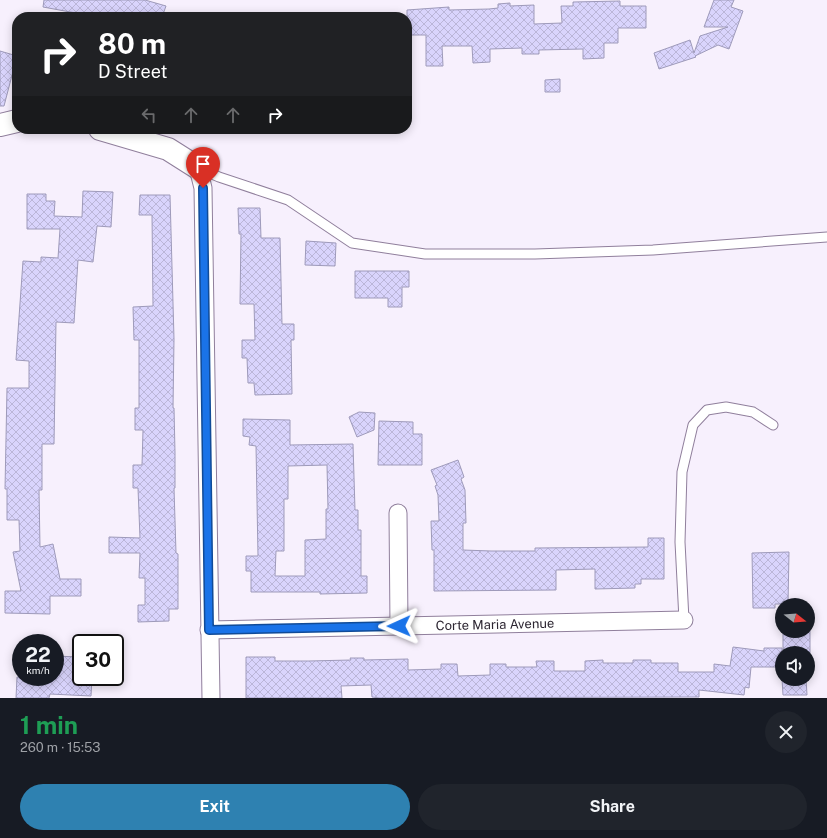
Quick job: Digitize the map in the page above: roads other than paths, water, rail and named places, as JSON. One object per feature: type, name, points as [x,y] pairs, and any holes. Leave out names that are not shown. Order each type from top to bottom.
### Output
[{"type":"street","points":[[0,125],[12,122]]},
{"type":"street","points":[[117,134],[168,149],[198,168],[203,188],[211,698]]},
{"type":"street","points":[[398,513],[399,626]]},
{"type":"street","name":"Corte Maria Avenue","points":[[209,630],[684,620]]},
{"type":"lane","points":[[198,168],[219,177],[288,200],[352,243],[425,254],[535,254],[653,250],[827,237]]},
{"type":"lane","points":[[684,620],[680,542],[682,472],[693,425],[708,410],[726,407],[753,412],[773,425]]}]
